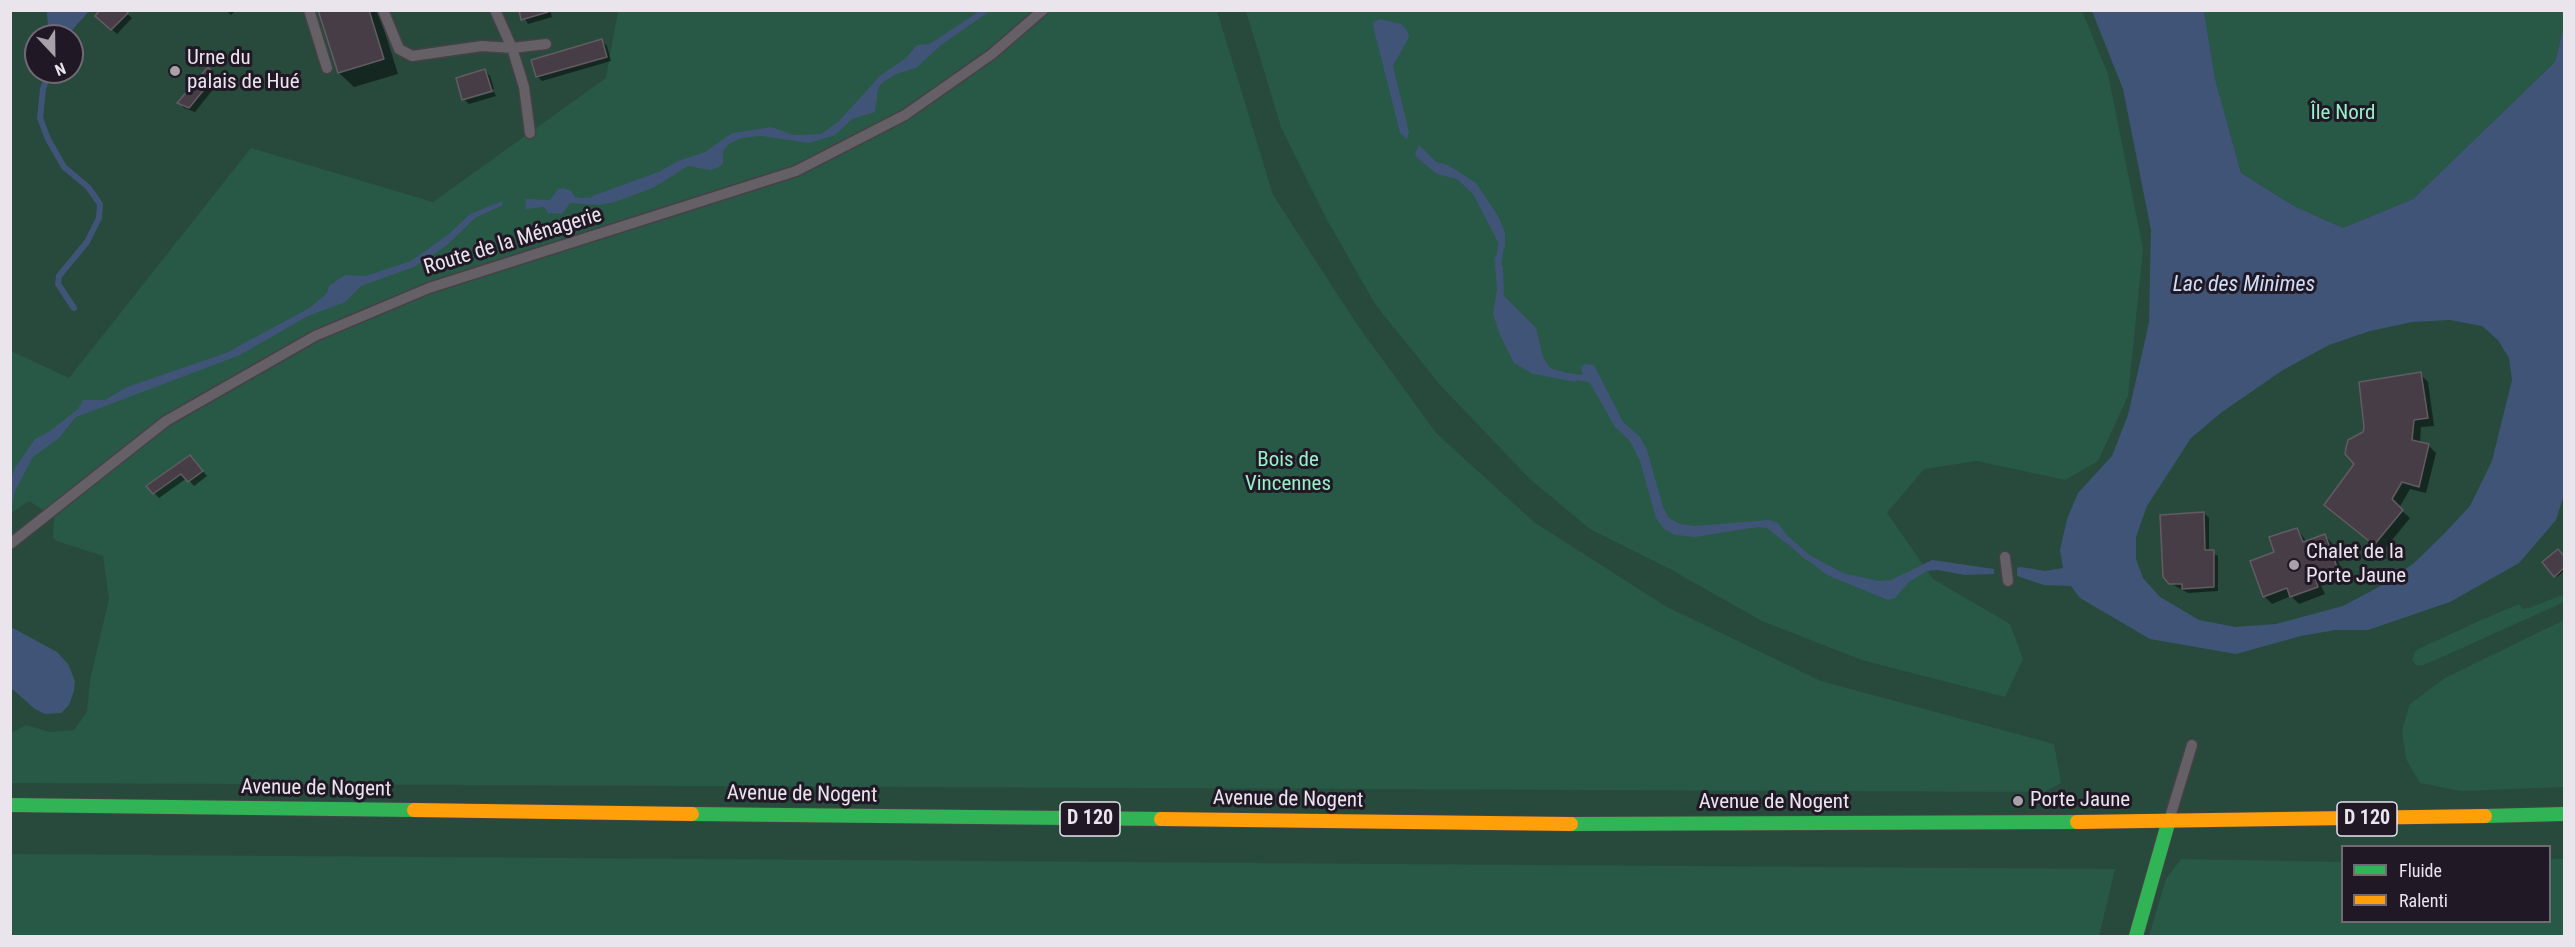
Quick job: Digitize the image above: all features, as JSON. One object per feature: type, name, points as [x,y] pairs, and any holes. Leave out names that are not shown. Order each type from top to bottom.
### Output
[{"type":"main road","name":"Avenue de Nogent","points":[[10,805],[1513,824],[1897,824],[2396,819],[2565,814]]},
{"type":"main road","points":[[2136,936],[2169,820]]},
{"type":"lane","points":[[309,10],[327,68]]},
{"type":"lane","points":[[383,10],[399,49],[412,57],[482,46],[512,48],[546,44]]},
{"type":"lane","points":[[495,10],[512,48],[524,87],[530,132]]},
{"type":"lane","name":"Route de la Ménagerie","points":[[10,544],[166,420],[315,336],[429,288],[796,171],[906,115],[975,67],[1044,10]]},
{"type":"lane","points":[[2005,559],[2008,581]]},
{"type":"lane","points":[[2169,820],[2192,745]]},
{"type":"green space","name":"Île Nord","points":[[2564,10],[2564,25],[2555,62],[2413,199],[2343,228],[2294,206],[2241,173],[2215,79],[2204,11]]},
{"type":"green space","name":"Bois de Vincennes","points":[[10,11],[2564,11],[2564,936],[11,936]]},
{"type":"green space","points":[[618,11],[1217,11],[1273,195],[1358,326],[1437,434],[1534,522],[1665,606],[1821,681],[2054,744],[2061,783],[2044,792],[11,783],[11,733],[26,725],[49,732],[74,730],[87,712],[90,680],[109,599],[103,556],[57,541],[53,538],[54,517],[29,501],[11,513],[11,351],[69,378],[251,148],[433,202],[606,78]]},
{"type":"green space","points":[[1246,11],[2082,11],[2108,74],[2143,249],[2128,396],[2098,461],[2065,480],[1977,461],[1924,469],[1887,513],[1933,579],[2010,624],[2023,659],[2005,697],[1862,660],[1762,621],[1670,569],[1590,529],[1531,480],[1441,386],[1375,304],[1326,218],[1281,127]]},
{"type":"green space","points":[[2562,595],[2564,602],[2451,653],[2423,665],[2416,665],[2412,660],[2416,650],[2479,621],[2519,604],[2523,609],[2529,608]]},
{"type":"green space","points":[[2564,620],[2564,787],[2461,791],[2420,783],[2406,759],[2402,730],[2410,704],[2445,678]]},
{"type":"green space","points":[[10,854],[2115,869],[2099,936],[16,936],[11,933]]},
{"type":"green space","points":[[2181,859],[2341,862],[2341,923],[2551,923],[2551,859],[2564,859],[2564,936],[2149,936],[2166,879]]},
{"type":"water","points":[[47,10],[89,11],[78,24],[48,24]]},
{"type":"water","points":[[981,10],[990,11],[941,45],[916,68],[896,74],[882,83],[878,89],[875,112],[852,119],[835,135],[809,143],[762,136],[741,138],[729,144],[723,151],[723,163],[719,167],[710,170],[688,166],[653,188],[615,202],[600,205],[570,203],[562,214],[548,213],[544,207],[526,209],[525,199],[550,200],[558,189],[564,188],[571,191],[575,197],[580,198],[603,197],[631,188],[678,161],[705,152],[732,133],[771,127],[793,135],[821,134],[839,121],[881,75],[906,58],[917,45],[930,44]]},
{"type":"water","name":"Lac des Minimes","points":[[2092,11],[2204,11],[2215,79],[2241,173],[2294,206],[2343,228],[2413,199],[2555,62],[2564,25],[2564,495],[2556,520],[2519,563],[2450,602],[2368,630],[2335,630],[2301,636],[2236,654],[2150,639],[2080,598],[2071,586],[2044,585],[2017,576],[2017,568],[2021,567],[2045,571],[2063,568],[2060,550],[2067,519],[2078,493],[2112,456],[2128,415],[2149,323],[2151,230],[2123,89]],"holes":[[[2450,320],[2482,326],[2498,340],[2509,358],[2512,380],[2492,461],[2470,506],[2413,564],[2377,588],[2343,606],[2276,624],[2235,627],[2199,620],[2160,597],[2143,578],[2136,559],[2136,537],[2147,506],[2191,438],[2222,412],[2283,370],[2329,345],[2370,331],[2412,322]]]},
{"type":"water","points":[[1380,19],[1401,24],[1407,30],[1409,37],[1393,66],[1409,132],[1407,139],[1400,133],[1374,30],[1373,22]]},
{"type":"water","points":[[1419,145],[1436,162],[1448,165],[1476,183],[1498,216],[1505,232],[1505,248],[1498,242],[1473,194],[1457,179],[1437,174],[1417,158],[1415,154]]},
{"type":"water","points":[[502,201],[503,205],[475,218],[446,246],[414,267],[361,286],[345,302],[308,316],[240,355],[76,417],[59,438],[33,457],[15,491],[11,510],[11,478],[15,468],[35,439],[50,431],[78,409],[83,400],[105,400],[127,387],[226,353],[311,307],[327,293],[329,286],[345,275],[365,276],[411,261],[449,234],[470,214]]},
{"type":"water","points":[[1494,255],[1503,267],[1504,296],[1536,328],[1543,357],[1550,368],[1573,375],[1576,382],[1533,374],[1514,363],[1500,335],[1493,314],[1497,289]]},
{"type":"water","points":[[1585,364],[1594,365],[1623,422],[1640,437],[1647,450],[1663,507],[1669,518],[1680,524],[1694,526],[1769,520],[1778,523],[1793,544],[1787,544],[1767,528],[1758,527],[1695,537],[1675,535],[1664,529],[1656,518],[1640,461],[1630,441],[1615,427],[1590,383],[1584,381],[1581,367]]},
{"type":"water","points":[[1806,553],[1843,573],[1879,581],[1891,580],[1932,560],[1994,569],[1994,574],[1965,575],[1938,570],[1927,571],[1909,582],[1895,598],[1888,600],[1827,575],[1800,554]]},
{"type":"water","points":[[11,627],[57,652],[68,664],[75,681],[74,691],[69,705],[61,713],[45,714],[35,709],[11,688]]},
{"type":"building","points":[[100,10],[126,10],[128,13],[111,30],[95,16]]},
{"type":"building","points":[[318,10],[369,10],[384,59],[338,73]]},
{"type":"building","points":[[519,10],[547,10],[548,12],[521,20]]},
{"type":"building","points":[[602,39],[607,57],[536,77],[531,60]]},
{"type":"building","points":[[208,67],[215,76],[189,108],[177,103]]},
{"type":"building","points":[[485,69],[492,91],[462,100],[456,78]]},
{"type":"building","points":[[2421,372],[2428,418],[2414,420],[2412,440],[2429,444],[2419,487],[2402,482],[2392,499],[2403,510],[2374,545],[2324,505],[2354,464],[2345,454],[2348,440],[2363,432],[2364,427],[2359,382]]},
{"type":"building","points":[[190,455],[203,471],[188,482],[181,474],[153,494],[146,486]]},
{"type":"building","points":[[2204,512],[2205,550],[2214,550],[2214,587],[2182,589],[2182,584],[2169,584],[2163,577],[2160,515]]},
{"type":"building","name":"Chalet de la Porte Jaune","points":[[2297,528],[2303,542],[2325,534],[2338,570],[2315,578],[2318,587],[2290,597],[2287,588],[2263,597],[2250,561],[2274,552],[2269,537]]},
{"type":"building","points":[[2558,549],[2564,556],[2564,568],[2554,577],[2542,562]]},
{"type":"waterway","points":[[45,84],[40,118],[48,139],[64,167],[88,187],[100,204],[99,218],[87,242],[59,276],[58,284],[74,308]]},
{"type":"waterway","points":[[595,198],[659,175]]},
{"type":"waterway","points":[[1498,265],[1502,240]]},
{"type":"waterway","points":[[1568,376],[1590,379]]},
{"type":"waterway","points":[[1788,540],[1807,557]]},
{"type":"traffic: fast","points":[[10,805],[414,810]]},
{"type":"traffic: fast","points":[[692,814],[1161,819]]},
{"type":"traffic: fast","points":[[2485,816],[2564,814]]},
{"type":"traffic: fast","points":[[2136,936],[2169,820]]},
{"type":"traffic: fast","points":[[1571,824],[2077,822]]},
{"type":"traffic: slow","points":[[414,810],[692,814]]},
{"type":"traffic: slow","points":[[2077,822],[2485,816]]},
{"type":"traffic: slow","points":[[1161,819],[1571,824]]},
{"type":"place","name":"Urne du palais de Hué","points":[[175,71]]},
{"type":"place","name":"Chalet de la Porte Jaune","points":[[2294,565]]},
{"type":"place","name":"Porte Jaune","points":[[2018,801]]}]
